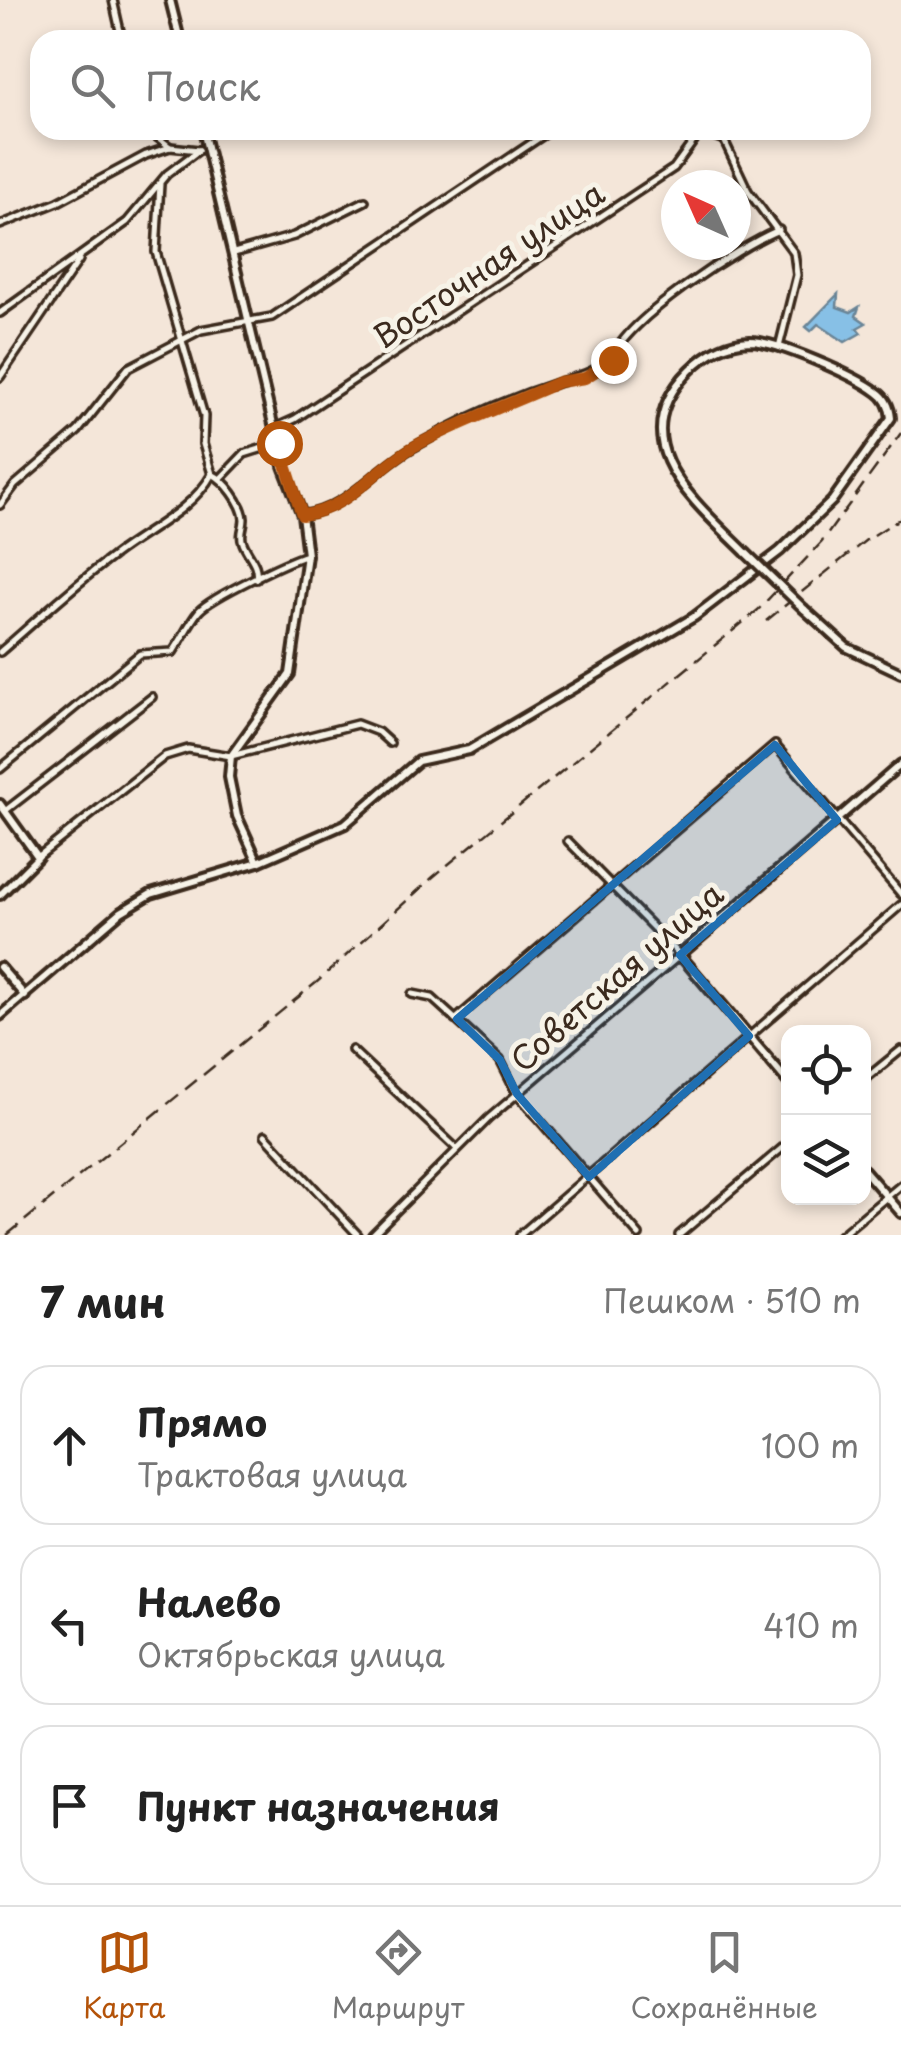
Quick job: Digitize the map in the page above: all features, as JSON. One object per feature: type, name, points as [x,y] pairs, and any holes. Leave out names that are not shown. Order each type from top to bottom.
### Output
[{"type":"street","points":[[112,0],[120,30]]},
{"type":"street","points":[[170,0],[178,30]]},
{"type":"street","points":[[161,140],[170,147]]},
{"type":"street","points":[[204,140],[252,318],[279,443],[302,515],[307,555],[290,674],[231,756],[229,777],[237,816],[258,862]]},
{"type":"street","points":[[0,505],[15,486],[78,432],[128,368],[200,330],[272,317],[356,265],[537,140]]},
{"type":"street","name":"Восточная улица","points":[[276,428],[296,419],[674,168],[693,140]]},
{"type":"street","name":"Восточная улица","points":[[724,140],[748,191],[794,252],[797,275],[779,347]]},
{"type":"street","points":[[0,225],[170,147],[204,150]]},
{"type":"street","points":[[0,313],[127,222],[160,184],[204,150]]},
{"type":"street","points":[[0,652],[112,557],[176,512],[204,488],[212,474],[203,444],[204,416],[185,338],[169,306],[156,252],[160,184]]},
{"type":"street","points":[[234,252],[294,236],[364,201]]},
{"type":"street","points":[[302,515],[343,498],[410,448],[457,425],[559,382],[585,378],[613,360],[616,347],[635,326],[750,241],[780,230]]},
{"type":"street","points":[[0,377],[74,273],[80,257]]},
{"type":"street","points":[[0,1016],[121,912],[151,894],[258,862],[346,824],[418,761],[436,754],[470,750],[535,708],[626,660],[694,617],[780,550],[832,502],[886,428],[891,418],[890,407],[876,391],[779,347],[751,341],[716,350],[682,378],[664,417],[664,455],[674,478],[746,553],[804,609],[846,647],[901,673]]},
{"type":"street","points":[[220,478],[244,454],[279,443]]},
{"type":"street","points":[[212,474],[220,478],[244,520],[241,538],[257,567],[255,582]]},
{"type":"street","points":[[0,768],[140,654],[173,652],[203,607],[255,582],[276,564],[307,555]]},
{"type":"street","points":[[38,856],[3,808],[152,697]]},
{"type":"street","points":[[0,895],[38,856],[165,756],[188,749],[231,756],[357,724],[390,742]]},
{"type":"street","points":[[456,1020],[531,951],[775,745],[901,894]]},
{"type":"street","name":"Советская улица","points":[[372,1235],[517,1094],[901,764]]},
{"type":"street","points":[[568,841],[680,955],[781,1074]]},
{"type":"street","points":[[520,1235],[901,905]]},
{"type":"street","points":[[0,967],[24,996]]},
{"type":"street","points":[[412,994],[432,998],[500,1060],[517,1094],[639,1235]]},
{"type":"street","points":[[352,1050],[458,1149]]},
{"type":"street","points":[[871,1074],[901,1050]]},
{"type":"street","points":[[266,1135],[358,1235]]},
{"type":"street","points":[[679,1235],[781,1149]]},
{"type":"street","points":[[871,1178],[901,1213]]},
{"type":"street","points":[[841,1235],[901,1185]]},
{"type":"highlighted area","points":[[775,745],[837,820],[680,955],[749,1036],[589,1177],[517,1094],[500,1060],[457,1019]]},
{"type":"water","points":[[838,294],[837,307],[851,312],[859,307],[856,316],[866,323],[857,328],[861,333],[845,342],[818,324],[811,331],[806,327]]},
{"type":"railway","points":[[7,1235],[317,982],[433,877],[758,610],[821,543],[901,433]]},
{"type":"railway","points":[[766,621],[866,540],[901,518]]},
{"type":"route","points":[[279,443],[283,466],[302,515],[312,514],[368,484],[410,448],[559,382],[585,378],[613,360]]}]
